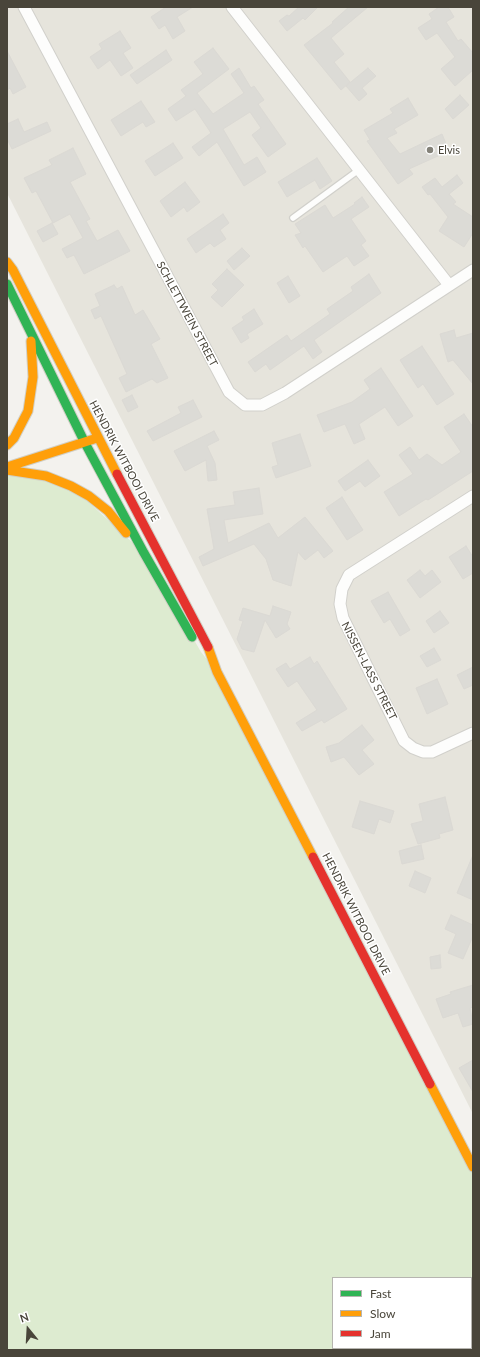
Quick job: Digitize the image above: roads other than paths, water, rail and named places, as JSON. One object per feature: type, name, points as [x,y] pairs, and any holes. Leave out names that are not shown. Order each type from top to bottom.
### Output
[{"type":"main road","name":"HENDRIK WITBOOI DRIVE","points":[[7,262],[13,270],[98,438],[208,647],[217,672],[473,1167]]},
{"type":"main road","name":"HENDRIK WITBOOI DRIVE","points":[[7,284],[84,441],[144,553],[201,652],[217,672]]},
{"type":"main road","points":[[7,445],[14,438],[28,411],[33,377],[30,332]]},
{"type":"main road","points":[[7,466],[84,441],[98,438]]},
{"type":"main road","points":[[7,470],[46,476],[71,486],[89,496],[108,511],[144,553]]},
{"type":"street","name":"SCHLETTWEIN STREET","points":[[24,7],[229,392],[246,406],[262,405],[285,393],[473,270]]},
{"type":"street","points":[[232,7],[360,169],[449,285]]},
{"type":"street","name":"NISSEN-LASS STREET","points":[[473,496],[350,575],[342,589],[340,604],[343,618],[404,741],[413,748],[423,752],[432,752],[473,733]]},
{"type":"lane","points":[[293,218],[360,169]]},
{"type":"place","name":"Elvis","points":[[430,150]]}]
